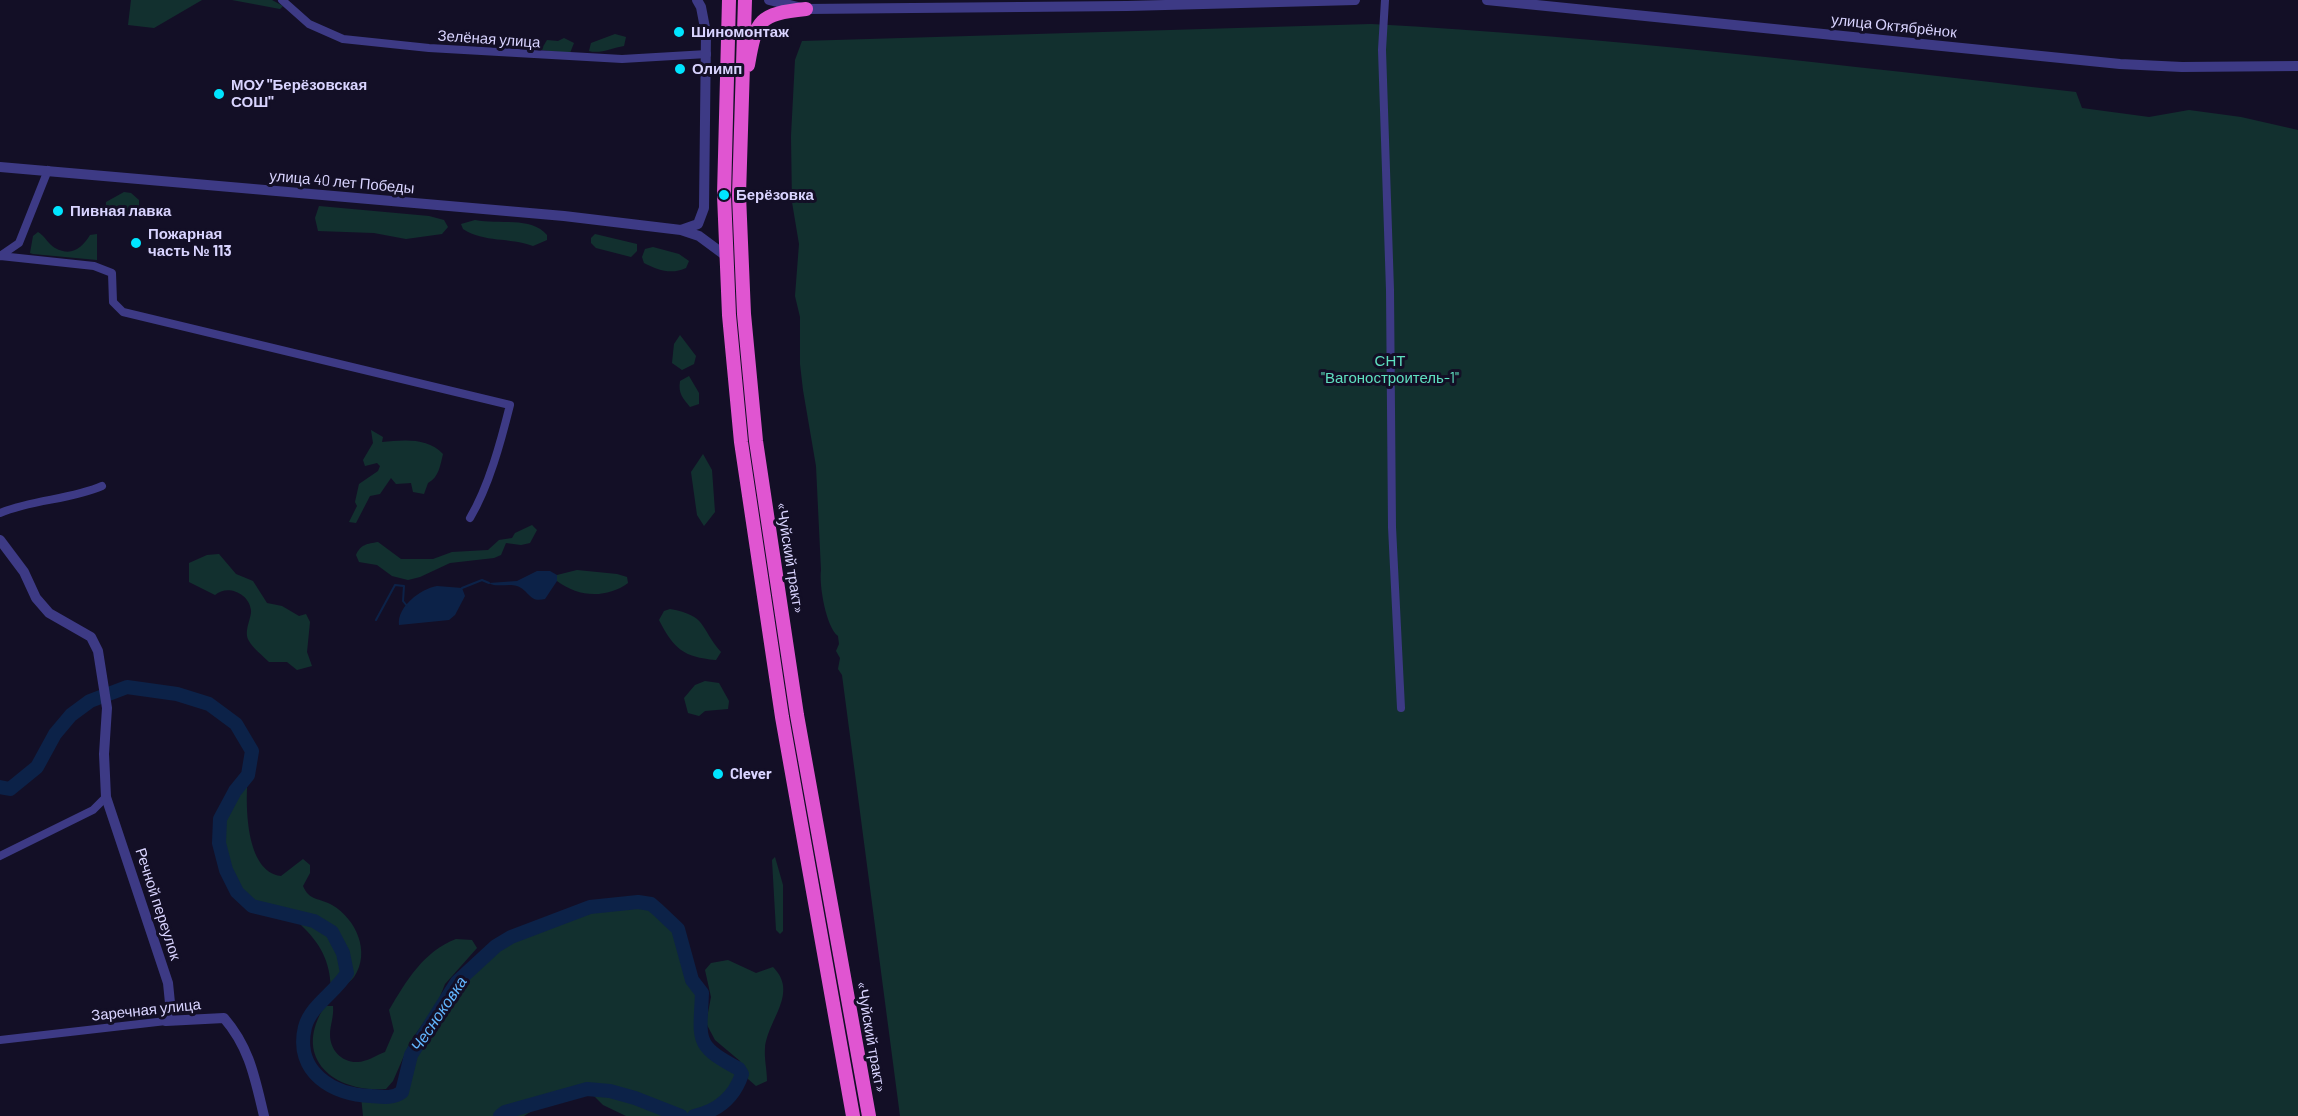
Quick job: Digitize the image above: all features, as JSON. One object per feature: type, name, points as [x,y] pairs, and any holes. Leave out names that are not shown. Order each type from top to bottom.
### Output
[{"type":"highway","name":"«Чуйский тракт»","points":[[727,0],[726,256],[734,379],[750,515],[799,812],[853,1116]]},
{"type":"highway","name":"«Чуйский тракт»","points":[[745,0],[740,111],[741,256],[756,441],[799,726],[868,1116]]},
{"type":"highway","points":[[740,111],[752,42],[758,27],[770,14],[806,9]]},
{"type":"street","name":"Зелёная улица","points":[[282,0],[309,24],[344,39],[441,49],[622,59],[707,54]]},
{"type":"street","points":[[681,230],[690,229],[703,218],[707,54],[704,19],[697,0]]},
{"type":"street","points":[[769,0],[806,9],[1127,6],[1355,0]]},
{"type":"street","points":[[834,9],[880,0]]},
{"type":"street","points":[[1049,0],[1068,6]]},
{"type":"street","points":[[1111,0],[1127,6],[1142,0]]},
{"type":"street","points":[[1385,0],[1382,50],[1390,312],[1392,527],[1401,708]]},
{"type":"street","name":"улица Октябрёнок","points":[[1487,0],[2120,64],[2182,67],[2298,66]]},
{"type":"street","name":"улица 40 лет Победы","points":[[0,166],[564,216],[681,230],[699,236],[726,256]]},
{"type":"street","points":[[0,256],[19,243],[48,171]]},
{"type":"street","points":[[0,256],[94,266],[112,273],[113,302],[123,312],[510,405],[500,446],[487,477],[481,500],[470,518]]},
{"type":"street","points":[[0,513],[20,505],[102,486]]},
{"type":"street","name":"Речной переулок","points":[[0,540],[24,572],[36,598],[49,613],[91,637],[98,651],[107,708],[104,754],[106,797],[168,983],[170,1003],[166,1021]]},
{"type":"street","points":[[0,856],[93,810],[106,797]]},
{"type":"street","name":"Заречная улица","points":[[0,1040],[166,1021],[224,1018],[239,1035],[250,1058],[264,1116]]},
{"type":"green space","points":[[131,0],[202,0],[154,28],[128,25]]},
{"type":"green space","points":[[232,0],[272,0],[283,6],[280,9]]},
{"type":"green space","name":"СНТ \"Вагоностроитель-1\"","points":[[1371,24],[1636,44],[2076,92],[2082,108],[2149,117],[2189,110],[2241,117],[2298,130],[2298,1116],[900,1116],[842,675],[838,669],[840,658],[836,651],[839,644],[838,636],[830,624],[822,595],[816,466],[800,364],[800,317],[795,296],[799,244],[792,202],[791,136],[795,60],[802,41]]},
{"type":"green space","points":[[444,30],[469,34],[471,40],[465,42],[440,39],[440,32]]},
{"type":"green space","points":[[615,34],[626,37],[624,46],[602,51],[589,51],[591,43]]},
{"type":"green space","points":[[564,38],[574,43],[570,53],[541,50],[547,40],[558,41]]},
{"type":"green space","points":[[124,192],[131,193],[139,200],[139,206],[127,214],[114,213],[106,208],[106,202]]},
{"type":"green space","points":[[319,206],[429,216],[444,220],[448,227],[442,234],[406,239],[374,233],[318,231],[315,218]]},
{"type":"green space","points":[[475,220],[532,225],[547,235],[547,240],[533,246],[488,238],[463,229],[461,224]]},
{"type":"green space","points":[[38,232],[53,247],[67,252],[76,250],[90,235],[97,234],[97,260],[30,253],[33,236]]},
{"type":"green space","points":[[595,234],[637,244],[637,251],[631,257],[596,248],[591,243],[591,238]]},
{"type":"green space","points":[[653,247],[679,254],[689,261],[686,268],[665,271],[644,263],[642,257],[645,249]]},
{"type":"green space","points":[[680,335],[696,356],[694,364],[682,370],[672,363],[674,344]]},
{"type":"green space","points":[[689,376],[699,393],[699,404],[690,407],[680,389],[680,381]]},
{"type":"green space","points":[[371,430],[383,437],[382,442],[414,441],[430,445],[443,454],[441,463],[424,494],[413,492],[411,483],[396,484],[391,478],[380,494],[370,496],[356,523],[349,522],[357,506],[355,502],[359,484],[378,471],[380,466],[377,463],[365,466],[363,460],[373,443]]},
{"type":"green space","points":[[703,454],[712,470],[715,512],[704,526],[697,515],[691,472]]},
{"type":"green space","points":[[532,525],[537,530],[530,543],[521,545],[506,543],[501,555],[494,558],[450,563],[408,580],[392,576],[377,565],[359,562],[356,555],[362,547],[378,542],[401,559],[433,559],[452,552],[488,550],[499,540],[512,538],[515,533]]},
{"type":"green space","points":[[219,554],[236,574],[253,581],[267,603],[282,606],[299,616],[306,614],[310,622],[307,652],[312,666],[297,670],[287,662],[269,662],[247,637],[251,610],[242,595],[225,590],[215,595],[189,582],[189,563],[207,555]]},
{"type":"green space","points":[[577,570],[617,574],[627,577],[628,583],[611,592],[592,594],[574,590],[557,581],[557,575]]},
{"type":"green space","points":[[670,609],[691,615],[702,624],[721,652],[716,660],[695,657],[675,645],[659,620],[664,611]]},
{"type":"green space","points":[[705,681],[719,683],[729,701],[728,709],[705,711],[699,716],[688,713],[684,698],[695,685]]},
{"type":"green space","points":[[248,775],[247,802],[250,834],[260,862],[269,872],[281,876],[303,859],[310,865],[310,873],[303,886],[305,891],[312,897],[341,911],[354,927],[358,937],[361,947],[359,967],[352,980],[331,993],[325,957],[311,935],[290,915],[251,905],[236,889],[225,865],[219,839],[221,817],[233,795]]},
{"type":"green space","points":[[775,857],[783,885],[783,931],[780,934],[776,930],[772,860]]},
{"type":"green space","points":[[638,902],[654,907],[665,915],[673,926],[702,993],[701,1032],[703,1040],[714,1054],[739,1069],[742,1074],[737,1090],[708,1116],[626,1116],[603,1105],[587,1089],[546,1102],[524,1116],[363,1116],[361,1096],[390,1098],[402,1092],[411,1055],[457,982],[496,946],[511,937],[590,907]]},
{"type":"green space","points":[[456,939],[472,940],[477,948],[445,984],[437,1004],[410,1042],[393,1081],[386,1089],[367,1089],[350,1085],[335,1078],[323,1068],[316,1056],[313,1041],[316,1025],[325,1006],[333,1006],[331,1041],[332,1046],[342,1058],[352,1062],[361,1062],[385,1052],[394,1031],[389,1010],[402,988],[425,959],[434,951]]},
{"type":"green space","points":[[728,960],[756,973],[773,967],[783,987],[783,996],[765,1048],[767,1081],[756,1086],[748,1079],[740,1061],[715,1040],[706,1023],[711,997],[705,970],[711,963]]},
{"type":"water","points":[[537,571],[550,571],[557,575],[557,581],[545,599],[533,598],[517,586],[489,583],[517,581]]},
{"type":"water","points":[[437,586],[462,588],[465,596],[455,615],[449,620],[399,625],[399,618],[411,600]]},
{"type":"waterway","points":[[462,588],[482,580],[489,583]]},
{"type":"waterway","points":[[376,620],[395,585],[404,586],[403,601],[407,606]]},
{"type":"waterway","name":"Чесноковка","points":[[0,787],[10,789],[37,767],[55,734],[71,715],[90,701],[127,687],[177,694],[209,704],[236,724],[252,751],[248,775],[235,791],[220,819],[219,843],[226,870],[237,892],[252,906],[314,921],[332,932],[343,953],[347,973],[308,1019],[303,1043],[305,1057],[320,1078],[331,1086],[357,1095],[387,1097],[402,1092],[411,1055],[457,982],[496,946],[511,937],[590,907],[638,902],[651,904],[678,929],[692,980],[702,993],[701,1032],[703,1040],[714,1054],[739,1069],[742,1074],[730,1097],[718,1107],[694,1116]]},
{"type":"waterway","name":"Чесноковка","points":[[500,1116],[505,1112],[587,1089],[610,1091],[635,1098],[681,1116]]},
{"type":"place","name":"Шиномонтаж","points":[[679,32]]},
{"type":"place","name":"Олимп","points":[[680,69]]},
{"type":"place","name":"МОУ \"Берёзовская СОШ\"","points":[[219,94]]},
{"type":"place","name":"Берёзовка","points":[[724,195]]},
{"type":"place","name":"Пивная лавка","points":[[58,211]]},
{"type":"place","name":"Пожарная часть № 113","points":[[136,243]]},
{"type":"place","name":"Clever","points":[[718,774]]}]
